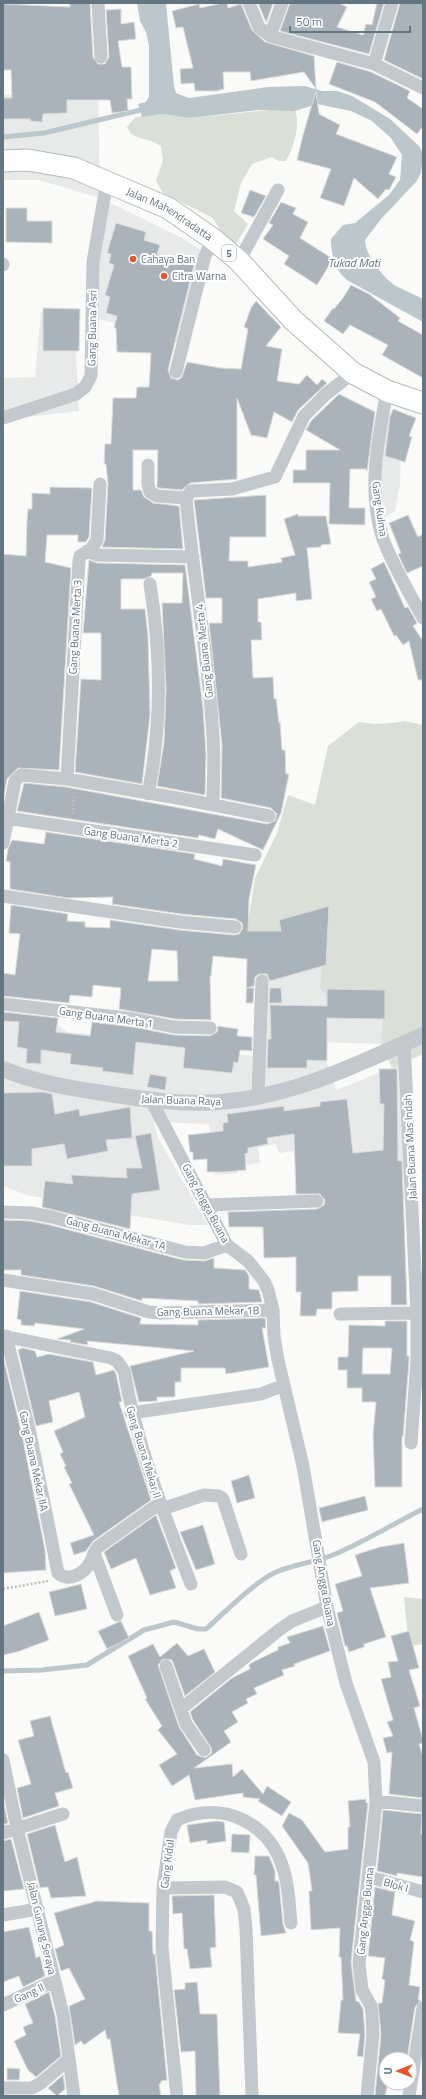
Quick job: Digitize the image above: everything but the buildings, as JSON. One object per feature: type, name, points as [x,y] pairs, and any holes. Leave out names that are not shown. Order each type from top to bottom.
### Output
[{"type":"highway","name":"Jalan Mahendradatta","points":[[3,161],[28,160],[74,168],[168,208],[213,239],[239,261],[293,320],[353,373],[387,391],[423,403]]},
{"type":"street","points":[[98,3],[101,57]]},
{"type":"street","points":[[249,3],[259,27],[270,36],[374,64],[423,88]]},
{"type":"street","points":[[270,36],[282,3]]},
{"type":"street","points":[[374,64],[392,3]]},
{"type":"street","name":"Gang Buana Asri","points":[[3,418],[76,394],[85,387],[91,376],[93,262],[107,181]]},
{"type":"street","points":[[239,261],[278,190]]},
{"type":"street","points":[[176,372],[205,256],[213,239]]},
{"type":"street","points":[[148,465],[148,484],[150,492],[157,496],[186,498],[191,491],[232,489],[275,477],[304,416],[326,394],[353,373]]},
{"type":"street","name":"Gang Kulma","points":[[387,391],[376,456],[375,493],[380,524],[388,551],[423,618]]},
{"type":"street","name":"Gang Buana Merta 3","points":[[71,780],[78,561],[80,556],[94,544],[98,532],[100,484]]},
{"type":"street","name":"Gang Buana Merta 4","points":[[186,498],[214,738],[213,805]]},
{"type":"street","points":[[87,551],[97,555],[193,557]]},
{"type":"street","points":[[148,794],[158,720],[157,626],[150,584]]},
{"type":"street","points":[[3,843],[16,778],[21,775],[71,780],[269,816]]},
{"type":"street","name":"Gang Buana Merta 2","points":[[7,818],[72,829],[255,855]]},
{"type":"street","points":[[3,896],[180,922],[235,927]]},
{"type":"street","points":[[258,1097],[262,981]]},
{"type":"street","name":"Gang Buana Merta 1","points":[[3,1004],[134,1019],[174,1027],[210,1028]]},
{"type":"street","name":"Jalan Buana Raya","points":[[3,1069],[46,1082],[150,1100],[220,1102],[258,1097],[299,1087],[423,1035]]},
{"type":"street","name":"Jalan Buana Mas Indah","points":[[404,1043],[420,1361],[411,1443]]},
{"type":"street","name":"Gang Angga Buana","points":[[150,1100],[227,1245],[248,1260],[264,1281],[273,1310],[274,1336],[303,1466],[327,1607],[346,1683],[374,1762],[376,1801],[370,1877],[359,1963],[362,1990],[371,2006],[372,2014],[373,2034],[367,2096]]},
{"type":"street","points":[[207,1205],[317,1201]]},
{"type":"street","name":"Gang Buana Mekar 1A","points":[[3,1212],[31,1213],[52,1217],[185,1252],[204,1253],[227,1245]]},
{"type":"street","name":"Gang Buana Mekar 1B","points":[[3,1280],[93,1294],[160,1313],[273,1310]]},
{"type":"street","points":[[340,1314],[417,1313]]},
{"type":"street","name":"Gang Buana Mekar II","points":[[5,1336],[111,1358],[117,1361],[124,1371],[131,1413],[161,1506],[191,1584]]},
{"type":"street","name":"Gang Buana Mekar IIA","points":[[5,1336],[30,1433],[58,1573],[64,1578],[70,1578]]},
{"type":"street","points":[[131,1413],[261,1394],[284,1385]]},
{"type":"street","points":[[70,1578],[85,1569],[98,1547],[161,1506],[204,1495],[219,1496],[222,1498],[241,1554]]},
{"type":"street","points":[[94,1553],[117,1615]]},
{"type":"street","points":[[182,1708],[279,1630],[292,1622],[327,1607]]},
{"type":"street","points":[[166,1666],[182,1708],[186,1724],[204,1750]]},
{"type":"street","name":"Jalan Gunung Seraya","points":[[3,1760],[17,1828],[63,2014],[74,2096]]},
{"type":"street","points":[[376,1801],[423,1806]]},
{"type":"street","points":[[3,1833],[63,1814]]},
{"type":"street","name":"Gang Kidul","points":[[177,2096],[162,1948],[163,1888],[173,1826],[177,1820],[197,1814],[225,1814],[248,1822],[262,1831],[276,1852],[284,1869],[291,1923]]},
{"type":"street","name":"Blok I","points":[[370,1877],[423,1892]]},
{"type":"street","points":[[163,1888],[225,1887],[237,1892],[244,1909],[246,1928],[252,2096]]},
{"type":"street","points":[[3,1915],[38,1909]]},
{"type":"street","name":"Gang II","points":[[3,2005],[54,1981]]},
{"type":"street","points":[[409,2096],[423,2011]]},
{"type":"street","points":[[3,2088],[32,2088],[41,2083],[69,2059]]},
{"type":"path","points":[[71,780],[72,829]]},
{"type":"path","points":[[3,1588],[70,1578]]},
{"type":"shaded area","points":[[98,84],[100,198],[39,180],[3,180],[3,95],[45,96]]},
{"type":"shaded area","points":[[280,109],[295,111],[297,116],[297,129],[294,143],[286,161],[279,161],[272,157],[252,164],[241,183],[234,211],[248,224],[236,244],[224,237],[213,218],[163,193],[156,181],[163,160],[161,146],[131,134],[127,127],[136,117],[162,114],[189,118]]},
{"type":"shaded area","points":[[100,198],[180,237],[206,253],[181,345],[137,328],[98,319]]},
{"type":"shaded area","points":[[41,312],[74,313],[79,411],[3,420],[3,378],[35,377]]},
{"type":"shaded area","points":[[385,411],[402,419],[400,484],[395,511],[378,521]]},
{"type":"shaded area","points":[[405,721],[423,725],[423,1054],[392,1068],[381,1044],[383,1013],[331,998],[320,989],[324,930],[244,948],[255,878],[277,833],[288,795],[315,805],[328,746],[359,722],[382,724]]},
{"type":"shaded area","points":[[324,929],[383,1013],[381,1044],[319,1042],[337,1090],[402,1063],[405,1178],[314,1174],[309,1149],[279,1153],[275,1144],[258,1148],[260,1163],[238,1166],[238,1173],[215,1175],[209,1124],[154,1122],[158,1138],[208,1225],[189,1225],[106,1211],[27,1195],[3,1186],[3,1021],[53,1022],[67,1032],[136,1039],[186,1048],[253,1056],[254,1000],[264,999],[266,943]]},
{"type":"shaded area","points":[[404,1597],[423,1599],[423,1644],[409,1646]]},
{"type":"water","name":"Tukad Mati","points":[[137,3],[166,3],[174,86],[176,93],[189,98],[268,87],[305,86],[322,91],[337,91],[352,96],[390,119],[420,147],[423,155],[421,173],[416,182],[381,219],[365,240],[371,259],[384,276],[394,285],[423,299],[423,322],[347,280],[339,272],[334,262],[332,251],[331,239],[343,225],[355,223],[389,195],[400,180],[402,155],[391,138],[372,121],[351,111],[317,104],[295,111],[259,110],[189,118],[162,114],[142,117],[138,104],[146,102],[149,96],[149,46],[146,32],[140,21]]},
{"type":"waterway","points":[[3,137],[44,133],[145,109]]},
{"type":"waterway","points":[[3,1671],[42,1670],[87,1665],[144,1630],[174,1622],[198,1629],[206,1629],[249,1590],[272,1574],[288,1568],[316,1561],[345,1550],[423,1509]]},
{"type":"place","name":"Cahaya Ban","points":[[133,259]]},
{"type":"place","name":"Citra Warna","points":[[164,276]]}]
